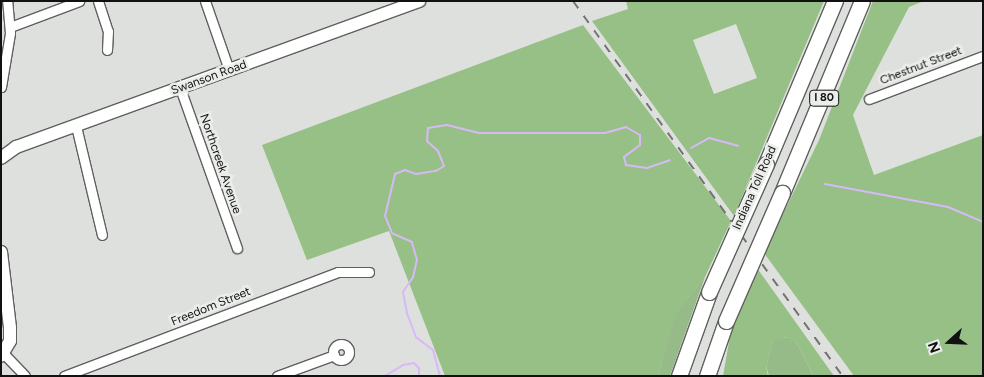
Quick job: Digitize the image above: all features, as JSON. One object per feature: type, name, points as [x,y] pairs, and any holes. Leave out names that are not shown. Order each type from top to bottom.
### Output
[{"type":"highway","name":"Indiana Toll Road","points":[[679,376],[709,292],[835,1]]},
{"type":"highway","name":"I 80","points":[[707,376],[726,321],[862,1]]},
{"type":"street","points":[[1,87],[10,27],[7,1]]},
{"type":"street","points":[[10,27],[80,1]]},
{"type":"street","points":[[98,1],[108,31],[107,50]]},
{"type":"street","points":[[204,1],[229,70]]},
{"type":"street","name":"Swanson Road","points":[[1,158],[16,148],[419,1]]},
{"type":"street","name":"Chestnut Street","points":[[868,99],[983,56]]},
{"type":"street","name":"Northcreek Avenue","points":[[180,88],[237,248]]},
{"type":"street","points":[[76,126],[102,235]]},
{"type":"street","points":[[1,252],[10,328],[10,341],[3,355],[25,376]]},
{"type":"street","name":"Freedom Street","points":[[64,376],[338,272],[369,272]]},
{"type":"street","points":[[277,376],[334,355]]},
{"type":"green space","points":[[626,1],[824,1],[734,216],[592,21],[628,9]],"holes":[[[736,24],[757,78],[714,94],[693,40]]]},
{"type":"green space","points":[[873,1],[924,1],[909,7],[853,115],[874,175],[983,135],[983,376],[854,376],[764,253],[819,140]]},
{"type":"green space","points":[[583,25],[731,221],[705,277],[676,314],[658,376],[445,376],[389,231],[307,260],[262,145]]},
{"type":"green space","points":[[757,268],[834,376],[813,376],[797,343],[787,337],[773,341],[766,366],[768,376],[723,376],[732,325]]},
{"type":"green space","points":[[705,277],[670,376],[658,376],[675,314]]},
{"type":"green space","points":[[788,337],[797,343],[813,376],[769,376],[766,366],[773,340]]},
{"type":"waterway","points":[[440,376],[433,350],[416,337],[407,313],[403,292],[413,277],[417,260],[412,242],[392,233],[385,216],[395,174],[405,170],[416,174],[436,171],[444,166],[438,151],[427,141],[428,128],[447,125],[480,133],[605,133],[626,127],[640,135],[640,145],[624,157],[626,165],[647,168],[670,160]]},
{"type":"waterway","points":[[691,148],[709,138],[738,146]]},
{"type":"waterway","points":[[825,184],[948,207],[983,222]]},
{"type":"waterway","points":[[385,376],[403,365],[414,363],[419,368],[419,376]]},
{"type":"railway","points":[[573,1],[842,376]]}]
